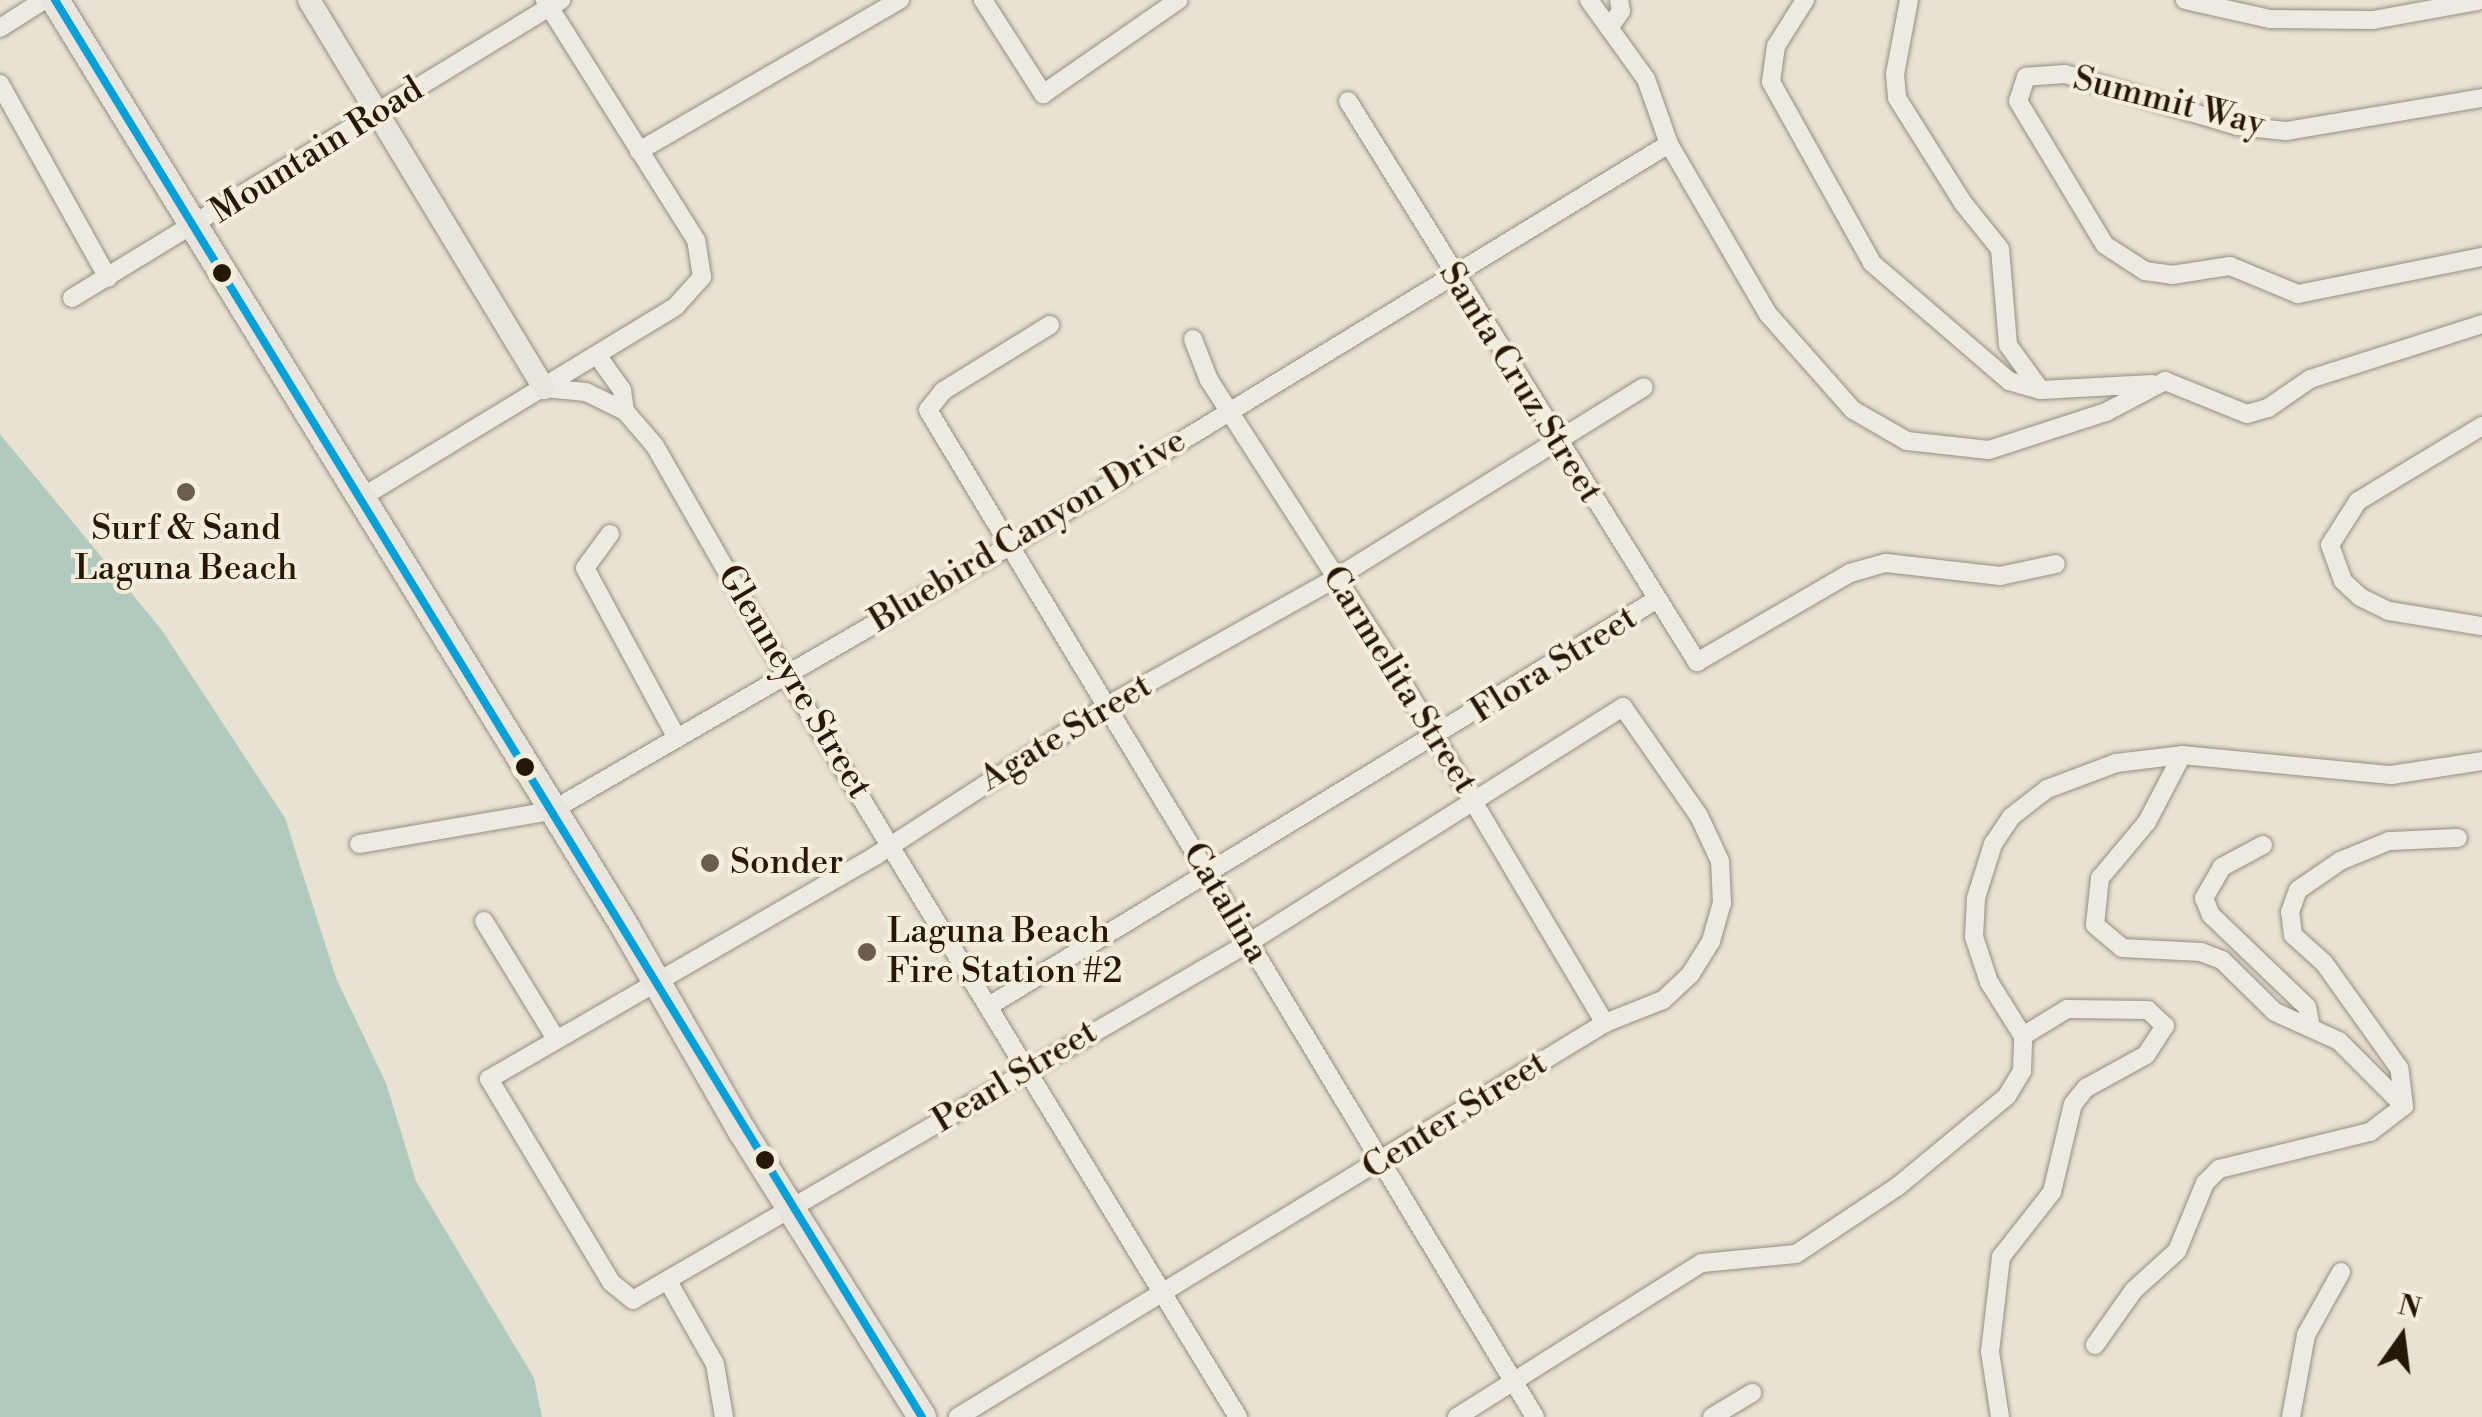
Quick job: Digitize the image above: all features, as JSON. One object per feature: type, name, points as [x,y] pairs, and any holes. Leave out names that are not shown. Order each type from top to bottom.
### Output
[{"type":"highway","points":[[55,0],[364,496],[551,812],[627,930],[922,1417]]},
{"type":"main road","points":[[309,0],[544,388]]},
{"type":"street","points":[[0,28],[44,0]]},
{"type":"street","points":[[639,151],[900,0]]},
{"type":"street","points":[[983,0],[1042,94],[1178,0]]},
{"type":"street","points":[[1590,0],[1646,79],[1669,144],[1768,314],[1818,377],[1876,426],[1932,447],[1988,450],[2106,412],[2153,384]]},
{"type":"street","points":[[1609,28],[1621,11],[1619,0]]},
{"type":"street","points":[[1806,0],[1776,46],[1771,82],[1872,263],[2010,381],[2041,390],[2185,384],[2230,411],[2248,414],[2268,408],[2310,378],[2482,324]]},
{"type":"street","points":[[1910,0],[1896,62],[1897,98],[1962,203],[2000,249],[2008,345],[2041,390]]},
{"type":"street","points":[[2185,0],[2270,19],[2372,20],[2478,1]]},
{"type":"street","points":[[364,496],[598,355],[690,294],[702,277],[703,256],[552,2]]},
{"type":"street","name":"Mountain Road","points":[[72,298],[194,228],[552,2]]},
{"type":"street","name":"Summit Way","points":[[2482,98],[2286,131],[2237,126],[2065,74],[2026,78],[2018,101],[2104,245],[2145,271],[2230,266],[2298,294],[2482,257]]},
{"type":"street","points":[[0,84],[108,278]]},
{"type":"street","name":"Santa Cruz Street","points":[[1348,101],[1654,601],[1697,662],[1850,573],[1886,563],[2000,576],[2056,564]]},
{"type":"street","name":"Bluebird Canyon Drive","points":[[359,844],[551,812],[1006,548],[1669,144]]},
{"type":"street","name":"Catalina","points":[[1050,325],[944,391],[928,410],[1006,548],[1250,942],[1535,1417]]},
{"type":"street","name":"Carmelita Street","points":[[1193,338],[1227,410],[1475,802],[1604,1023]]},
{"type":"street","points":[[598,355],[622,390],[625,411]]},
{"type":"street","name":"Agate Street","points":[[611,1282],[490,1079],[892,842],[1105,706],[1336,578],[1644,387]]},
{"type":"street","name":"Glenneyre Street","points":[[544,388],[586,392],[625,411],[655,446],[786,675],[892,842],[1238,1417]]},
{"type":"street","points":[[2482,426],[2358,502],[2330,545],[2343,581],[2360,597],[2420,618],[2482,626]]},
{"type":"street","points":[[610,534],[586,568],[677,738]]},
{"type":"street","name":"Flora Street","points":[[990,1006],[1436,740],[1654,601]]},
{"type":"street","name":"Pearl Street","points":[[611,1282],[633,1300],[669,1284],[1028,1068],[1250,942],[1623,706]]},
{"type":"street","name":"Center Street","points":[[958,1417],[1382,1162],[1604,1023],[1663,1000],[1690,974],[1711,941],[1722,902],[1720,862],[1699,816],[1623,706]]},
{"type":"street","points":[[2182,755],[2147,822],[2100,878],[2094,925],[2122,948],[2201,952],[2222,960],[2275,1012],[2339,1041],[2404,1106]]},
{"type":"street","points":[[1457,1417],[1702,1264],[1796,1254],[1897,1187],[2006,1096],[2022,1071],[2023,1036],[1990,982],[1974,937],[1981,872],[2011,817],[2047,788],[2116,763],[2182,755],[2391,775],[2482,761]]},
{"type":"street","points":[[2404,1106],[2399,1068],[2324,963],[2294,934],[2290,912],[2298,890],[2340,861],[2389,842],[2458,838]]},
{"type":"street","points":[[2262,845],[2222,867],[2204,898],[2212,915],[2307,1007],[2312,1028]]},
{"type":"street","points":[[484,922],[556,1039]]},
{"type":"street","points":[[2000,1417],[1990,1352],[2002,1257],[2052,1192],[2072,1104],[2086,1088],[2146,1055],[2165,1026],[2148,1010],[2067,1009],[2023,1036]]},
{"type":"street","points":[[2095,1345],[2134,1290],[2177,1251],[2205,1182],[2219,1169],[2370,1132],[2404,1106]]},
{"type":"street","points":[[2291,1417],[2306,1335],[2341,1272]]},
{"type":"street","points":[[669,1284],[715,1364],[724,1417]]},
{"type":"street","points":[[1712,1417],[1752,1392]]},
{"type":"shaded area","points":[[0,434],[161,629],[285,818],[336,978],[386,1083],[416,1181],[534,1378],[542,1417],[0,1417]]},
{"type":"transit line","points":[[55,0],[922,1417]]},
{"type":"place","name":"Surf & Sand Laguna Beach","points":[[186,492]]},
{"type":"place","name":"Sonder","points":[[710,863]]},
{"type":"place","name":"Laguna Beach Fire Station #2","points":[[867,952]]}]
